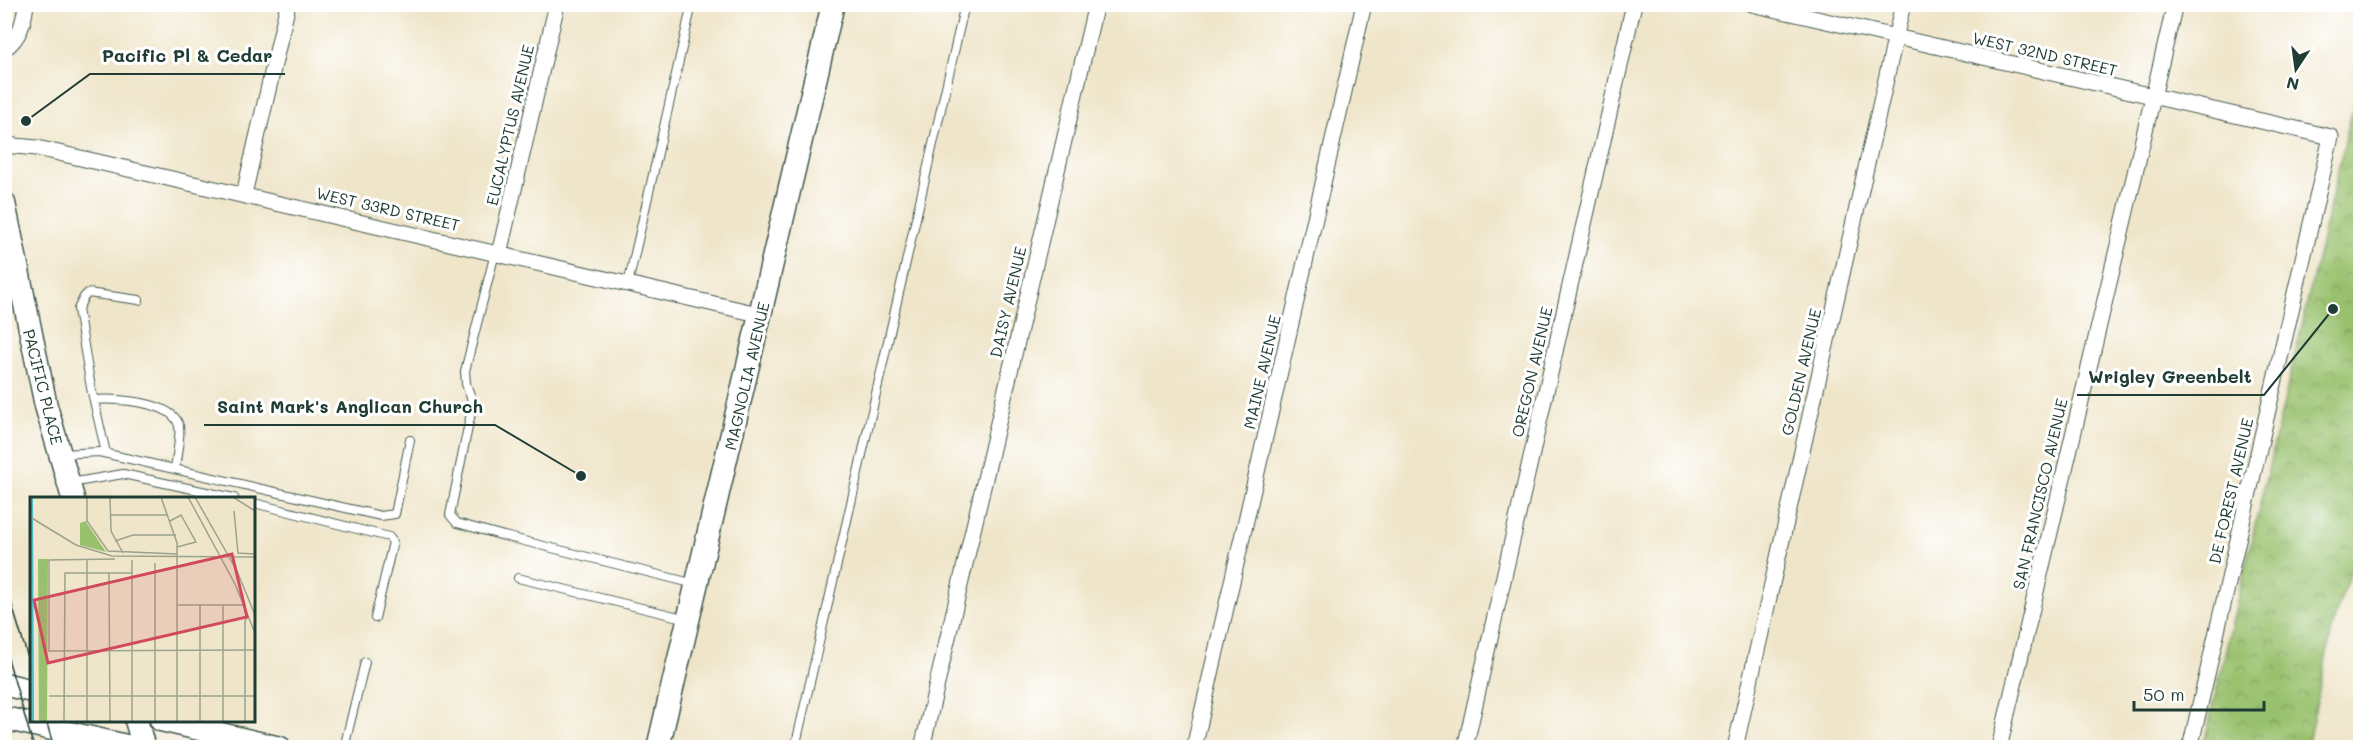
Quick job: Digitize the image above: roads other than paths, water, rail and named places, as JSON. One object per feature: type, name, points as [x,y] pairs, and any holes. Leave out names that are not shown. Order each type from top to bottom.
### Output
[{"type":"street","points":[[4,49],[15,42],[24,20],[26,4]]},
{"type":"street","points":[[244,194],[288,4]]},
{"type":"street","name":"EUCALYPTUS AVENUE","points":[[497,254],[556,4]]},
{"type":"street","name":"MAGNOLIA AVENUE","points":[[657,747],[762,315],[833,4]]},
{"type":"street","name":"DAISY AVENUE","points":[[922,747],[1096,4]]},
{"type":"street","name":"MAINE AVENUE","points":[[1194,747],[1365,4]]},
{"type":"street","name":"OREGON AVENUE","points":[[1465,747],[1634,4]]},
{"type":"street","name":"WEST 32ND STREET","points":[[1752,4],[2152,98],[2331,137]]},
{"type":"street","name":"GOLDEN AVENUE","points":[[1735,747],[1904,4]]},
{"type":"street","name":"SAN FRANCISCO AVENUE","points":[[1999,747],[2175,4]]},
{"type":"street","name":"DE FOREST AVENUE","points":[[2190,747],[2331,137]]},
{"type":"street","name":"WEST 33RD STREET","points":[[4,145],[37,148],[244,194],[762,315]]},
{"type":"street","name":"PACIFIC PLACE","points":[[4,203],[29,334],[70,491]]},
{"type":"street","points":[[4,684],[30,690]]},
{"type":"street","points":[[4,718],[135,747]]},
{"type":"street","points":[[137,722],[144,747]]},
{"type":"street","points":[[170,722],[280,747]]},
{"type":"lane","points":[[628,284],[692,4]]},
{"type":"lane","points":[[795,747],[965,4]]},
{"type":"lane","points":[[497,254],[465,371],[466,384],[474,403],[450,515],[457,523],[697,585]]},
{"type":"lane","points":[[106,453],[78,309],[88,293],[139,300]]},
{"type":"lane","points":[[94,400],[113,399],[151,405],[172,416],[179,426],[175,469]]},
{"type":"lane","points":[[60,454],[106,453],[381,516],[395,514],[410,440]]},
{"type":"lane","points":[[70,491],[123,474],[229,497]]},
{"type":"lane","points":[[255,503],[389,537],[393,542],[375,618]]},
{"type":"lane","points":[[518,578],[688,620]]},
{"type":"lane","points":[[344,747],[364,662]]},
{"type":"tram line","points":[[4,579],[30,664]]},
{"type":"tram line","points":[[4,645],[34,748]]},
{"type":"tram line","points":[[47,722],[54,748]]},
{"type":"place","name":"Pacific Pl & Cedar","points":[[26,121]]},
{"type":"place","name":"Wrigley Greenbelt","points":[[2333,309]]},
{"type":"place","name":"Saint Mark's Anglican Church","points":[[581,476]]}]
